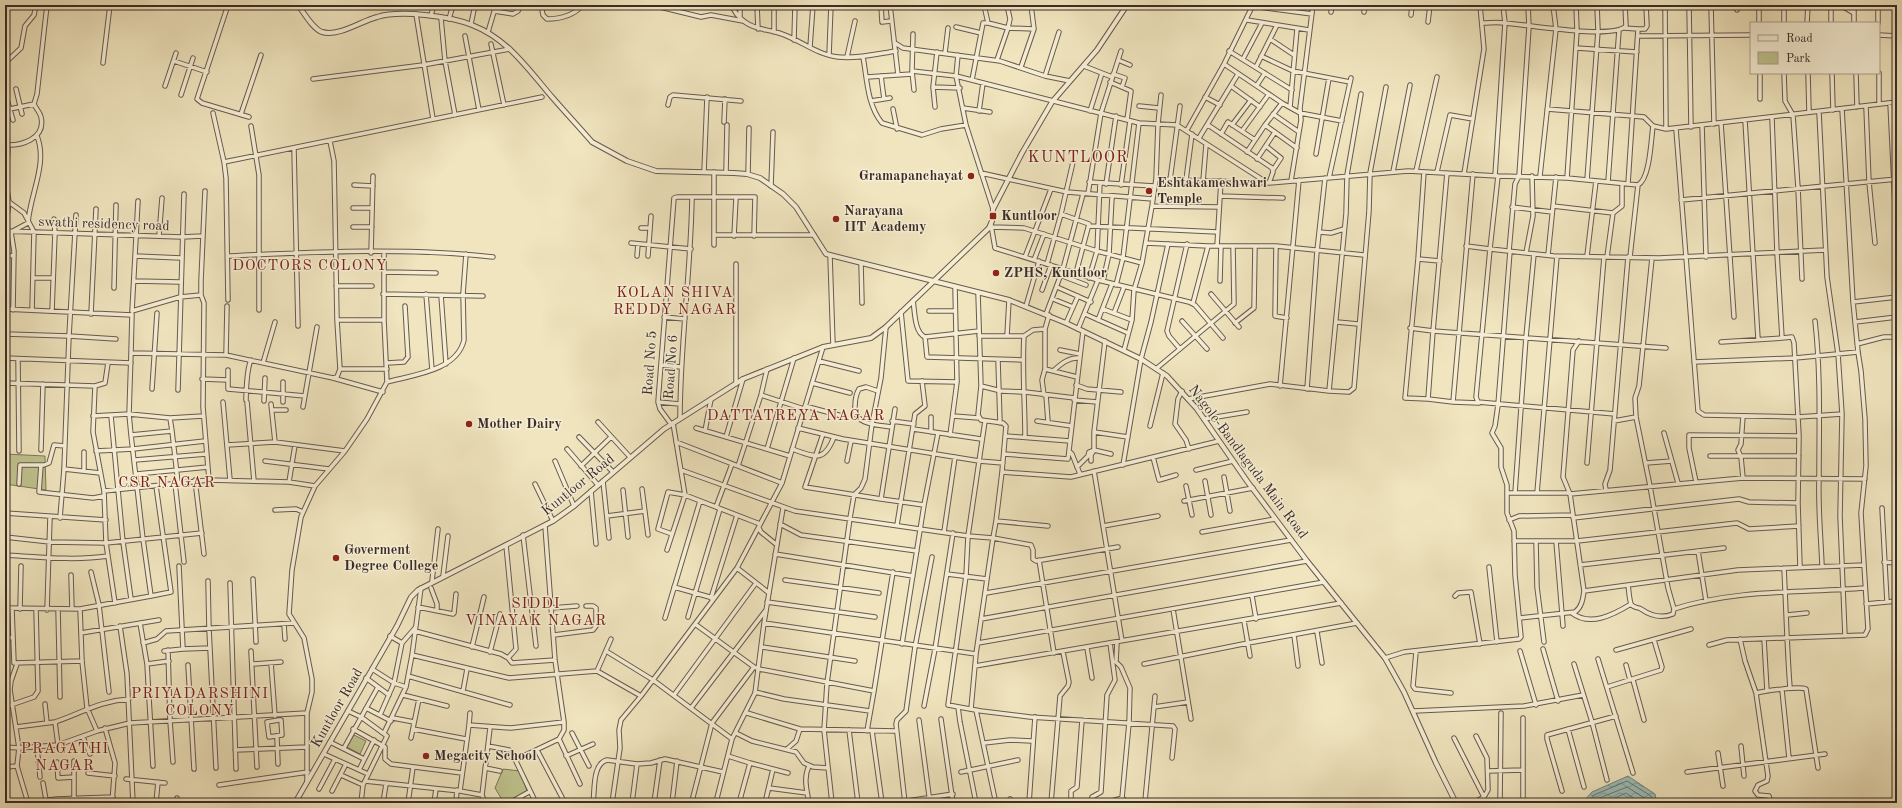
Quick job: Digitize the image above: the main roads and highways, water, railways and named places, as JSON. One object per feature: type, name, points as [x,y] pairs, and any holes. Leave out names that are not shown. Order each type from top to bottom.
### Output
[{"type":"water","points":[[1628,776],[1655,794],[1657,803],[1582,803],[1592,792]]},
{"type":"place","name":"Gramapanchayat","points":[[971,176]]},
{"type":"place","name":"Eshtakameshwari Temple","points":[[1149,191]]},
{"type":"place","name":"Kuntloor","points":[[993,216]]},
{"type":"place","name":"Narayana IIT Academy","points":[[836,219]]},
{"type":"place","name":"ZPHS, Kuntloor","points":[[996,273]]},
{"type":"place","name":"Mother Dairy","points":[[469,424]]},
{"type":"place","name":"Goverment Degree College","points":[[336,558]]},
{"type":"place","name":"Megacity School","points":[[426,756]]},
{"type":"district","name":"KUNTLOOR","points":[[1078,158]]},
{"type":"district","name":"DOCTORS COLONY","points":[[310,266]]},
{"type":"district","name":"KOLAN SHIVA REDDY NAGAR","points":[[675,302]]},
{"type":"district","name":"DATTATREYA NAGAR","points":[[796,416]]},
{"type":"district","name":"CSR NAGAR","points":[[167,483]]},
{"type":"district","name":"SIDDI VINAYAK NAGAR","points":[[536,612]]},
{"type":"district","name":"PRIYADARSHINI COLONY","points":[[200,702]]},
{"type":"district","name":"PRAGATHI NAGAR","points":[[65,758]]}]
